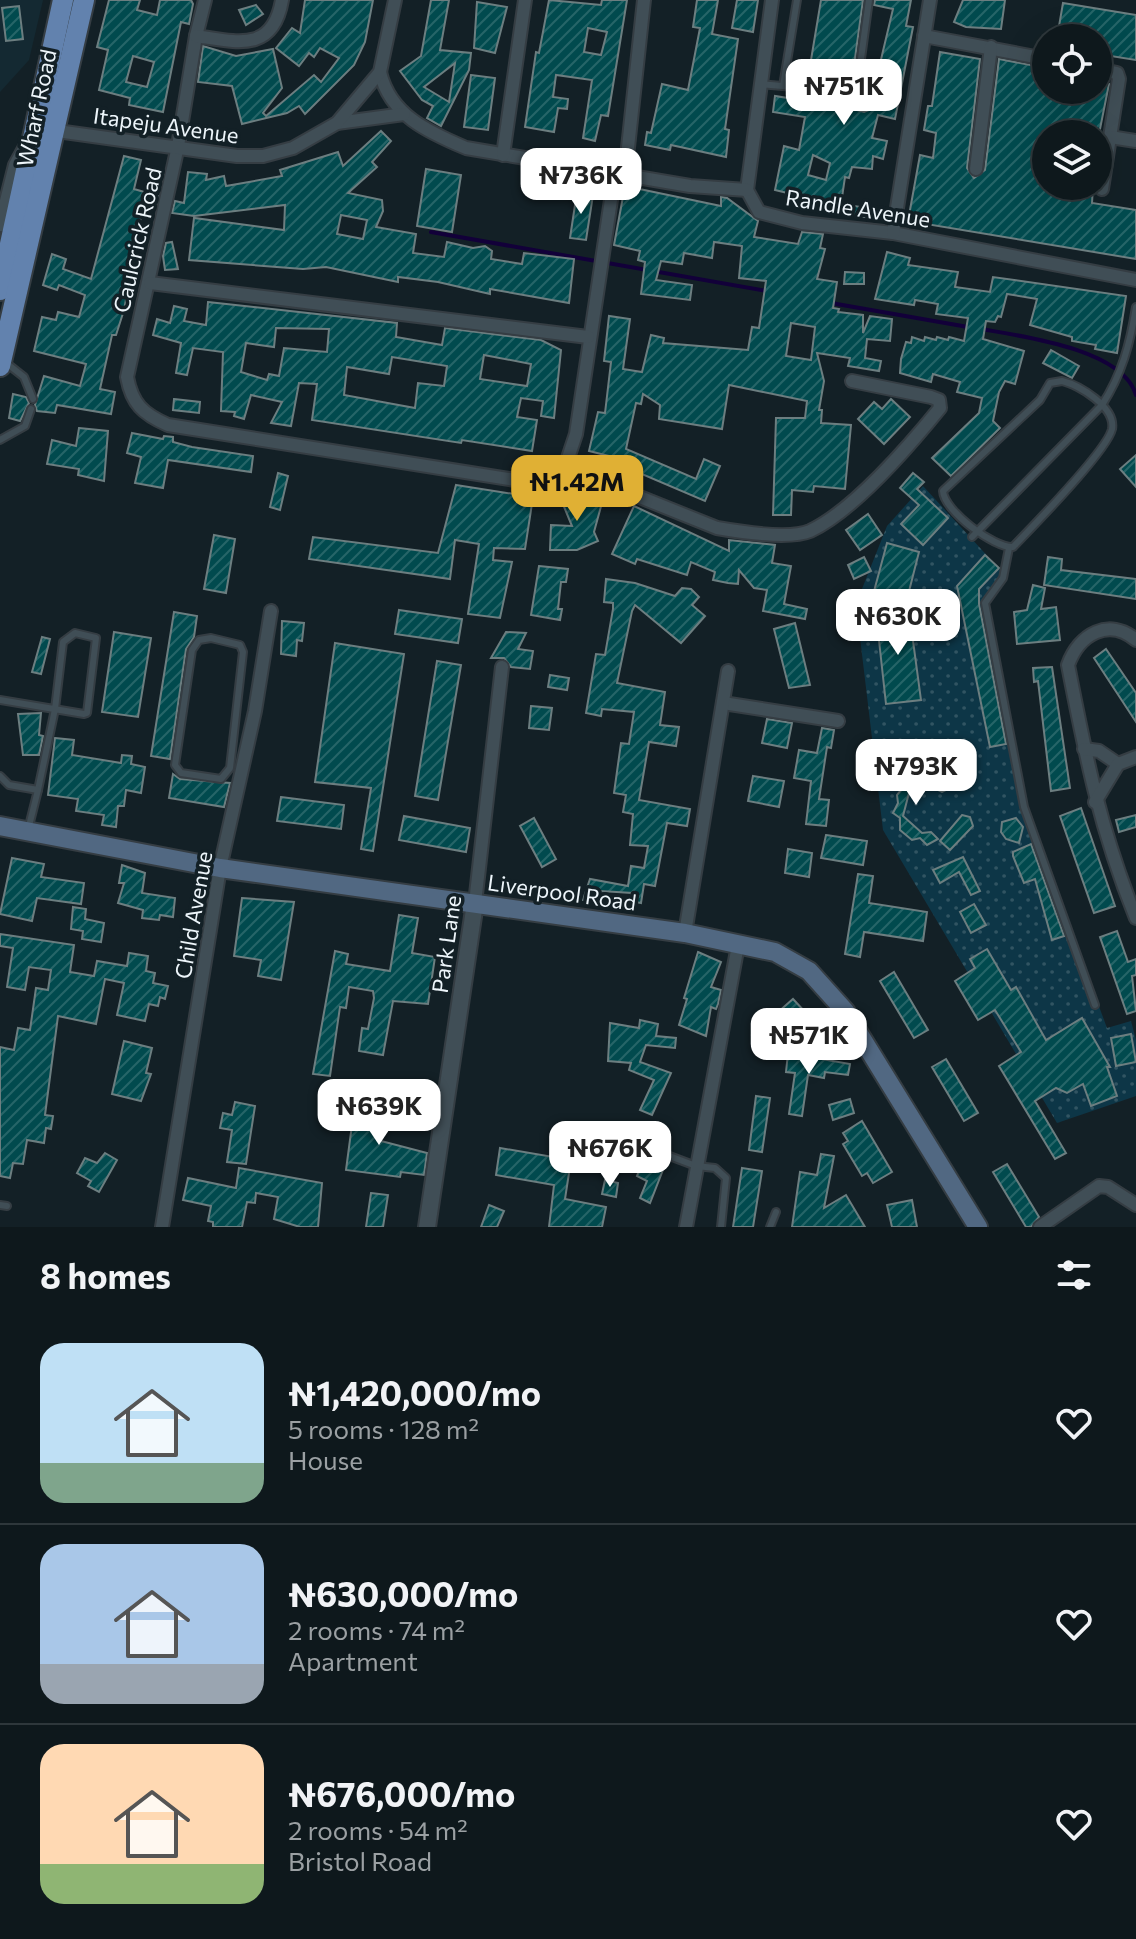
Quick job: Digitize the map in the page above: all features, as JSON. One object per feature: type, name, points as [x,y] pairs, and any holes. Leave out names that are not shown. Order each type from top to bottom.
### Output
[{"type":"main road","name":"Wharf Road","points":[[0,290],[63,0]]},
{"type":"main road","name":"Wharf Road","points":[[1,363],[57,131],[84,0]]},
{"type":"main road","name":"Liverpool Road","points":[[0,826],[27,834],[220,868],[685,933],[775,952],[809,971],[845,1011],[978,1227]]},
{"type":"street","name":"Caulcrick Road","points":[[205,0],[150,283],[127,377],[130,395],[143,413],[168,425],[515,480],[553,474],[565,467]]},
{"type":"street","points":[[196,36],[239,43],[252,41],[274,26],[282,0]]},
{"type":"street","name":"Itapeju Avenue","points":[[35,138],[57,131],[237,156],[263,156],[293,148],[337,123],[380,72],[395,0]]},
{"type":"street","points":[[503,155],[525,0]]},
{"type":"street","points":[[644,0],[620,174],[588,337],[576,434],[565,467],[717,528],[743,533],[807,532],[828,520],[901,454],[940,408],[939,400],[931,397],[852,381]]},
{"type":"street","points":[[380,72],[384,88],[404,114],[431,133],[466,148],[690,186],[747,190],[772,0]]},
{"type":"street","points":[[893,233],[930,0]]},
{"type":"street","points":[[924,36],[1032,56]]},
{"type":"street","points":[[976,169],[991,47]]},
{"type":"street","points":[[1112,73],[1119,75],[1112,123]]},
{"type":"street","points":[[337,123],[404,114]]},
{"type":"street","points":[[1112,137],[1136,141]]},
{"type":"street","points":[[0,225],[20,152],[35,138]]},
{"type":"street","name":"Randle Avenue","points":[[747,190],[759,212],[802,223],[893,233],[1136,280]]},
{"type":"street","points":[[150,283],[588,337]]},
{"type":"street","name":"Child Avenue","points":[[162,1227],[220,868],[255,711],[271,611]]},
{"type":"street","points":[[1136,640],[1124,630],[1106,629],[1086,636],[1073,650],[1068,665],[1095,802],[1109,853],[1136,918]]},
{"type":"street","name":"Park Lane","points":[[427,1227],[475,903],[502,667]]},
{"type":"street","points":[[685,933],[728,671]]},
{"type":"street","points":[[723,703],[838,721]]},
{"type":"street","points":[[1084,749],[1099,751],[1118,764]]},
{"type":"street","points":[[1095,802],[1118,764],[1136,757]]},
{"type":"street","points":[[686,1227],[738,945]]},
{"type":"street","points":[[1040,1227],[1099,1186],[1108,1187],[1136,1205]]},
{"type":"lane","points":[[783,86],[797,0]]},
{"type":"lane","points":[[760,84],[852,92],[857,88],[869,0]]},
{"type":"lane","points":[[972,537],[1102,405],[1117,382],[1124,362],[1136,307]]},
{"type":"lane","points":[[1,363],[24,377],[33,399]]},
{"type":"lane","points":[[1009,548],[1000,547],[948,507],[943,491],[1040,400],[1050,383],[1073,384],[1102,405],[1110,418],[1111,433],[1071,486],[1009,548],[1003,578],[985,603],[1024,807],[1095,1005]]},
{"type":"lane","points":[[0,440],[25,426],[31,409]]},
{"type":"lane","points":[[0,700],[55,709],[88,712],[98,642],[93,635],[75,633],[63,642],[55,709],[27,834]]},
{"type":"lane","points":[[211,638],[240,645],[244,662],[238,707],[230,768],[225,776],[213,779],[181,773],[175,765],[177,744],[192,650],[199,640],[211,638]]},
{"type":"lane","points":[[238,707],[255,711]]},
{"type":"lane","points":[[0,776],[9,785],[38,790]]},
{"type":"lane","points":[[635,1143],[696,1166],[715,1168],[726,1178],[721,1227]]},
{"type":"lane","points":[[770,1227],[776,1212]]},
{"type":"shaded area","points":[[0,0],[43,0],[29,60],[0,92]]},
{"type":"shaded area","points":[[923,486],[1005,575],[987,596],[1027,812],[1107,1028],[1131,1021],[1136,1040],[1136,1096],[1057,1123],[883,830],[856,604],[887,526]]},
{"type":"building","points":[[109,0],[140,0],[137,10],[157,15],[160,0],[191,0],[193,4],[189,24],[181,22],[163,112],[129,105],[130,98],[99,90],[108,50],[97,47]],"holes":[[[133,56],[154,62],[147,87],[126,82]]]},
{"type":"building","points":[[305,0],[373,0],[365,42],[354,65],[305,114],[299,106],[287,113],[242,124],[232,86],[198,82],[203,46],[236,56],[273,49],[282,88],[263,113],[266,116],[314,75],[321,82],[339,58],[320,48],[314,57],[309,53],[299,66],[276,48],[292,28],[300,33]]},
{"type":"building","points":[[431,0],[449,0],[440,50],[471,53],[469,70],[441,126],[427,118],[433,106],[422,100],[400,71],[421,56]],"holes":[[[455,63],[449,102],[424,87]]]},
{"type":"building","points":[[549,0],[601,5],[602,0],[627,0],[608,116],[601,115],[595,141],[583,138],[592,80],[556,75],[553,97],[568,99],[567,109],[558,108],[554,132],[525,127],[536,52],[539,53]],"holes":[[[588,28],[607,32],[601,55],[584,52]]]},
{"type":"building","points":[[697,0],[718,0],[712,34],[738,39],[725,129],[729,130],[726,157],[671,145],[670,150],[645,145],[647,132],[651,133],[662,84],[688,90],[700,28],[693,27]]},
{"type":"building","points":[[737,0],[758,0],[753,32],[732,28]]},
{"type":"building","points":[[821,0],[863,0],[853,73],[810,66]]},
{"type":"building","points":[[875,0],[911,0],[906,26],[913,27],[895,119],[878,115],[872,138],[887,141],[883,159],[873,156],[872,169],[852,167],[849,178],[845,177],[841,204],[874,209],[872,218],[822,211],[823,204],[816,200],[775,190],[784,146],[799,150],[805,117],[773,112],[775,96],[788,98],[789,93],[836,97],[835,104],[864,112],[869,110],[893,9],[874,5]],"holes":[[[813,155],[830,163],[826,180],[808,175]]]},
{"type":"building","points":[[963,0],[1005,0],[1001,29],[966,27],[954,22]]},
{"type":"building","points":[[477,2],[507,7],[495,53],[474,48]]},
{"type":"building","points":[[1063,3],[1136,15],[1136,60],[1112,56],[1112,24],[1059,24]]},
{"type":"building","points":[[256,5],[263,14],[246,25],[239,10]]},
{"type":"building","points":[[19,6],[23,39],[6,41],[2,8]]},
{"type":"building","points":[[940,52],[980,59],[967,168],[974,178],[985,170],[999,59],[1032,65],[1032,104],[1105,104],[1102,120],[1032,120],[1032,200],[1092,200],[1092,203],[1136,210],[1136,259],[908,221],[920,155],[933,158],[936,133],[924,130],[928,106],[932,106]]},
{"type":"building","points":[[471,75],[495,78],[488,130],[464,127]]},
{"type":"building","points":[[381,131],[391,141],[372,162],[377,167],[348,193],[382,200],[383,211],[376,227],[416,234],[413,253],[444,257],[447,242],[473,248],[485,246],[492,251],[491,259],[522,264],[524,253],[574,259],[569,303],[490,289],[490,294],[398,277],[398,282],[326,267],[303,269],[189,260],[194,218],[284,230],[285,205],[194,216],[172,213],[175,201],[184,203],[188,172],[207,174],[206,180],[224,176],[226,186],[282,176],[280,170],[338,152],[343,166]],"holes":[[[341,215],[367,220],[363,239],[337,234]]]},
{"type":"building","points":[[124,156],[141,160],[134,189],[158,196],[155,209],[144,206],[129,262],[133,263],[124,310],[116,335],[112,335],[100,389],[115,392],[111,414],[57,405],[55,413],[37,411],[35,405],[44,376],[80,386],[86,364],[34,351],[42,317],[56,320],[58,312],[79,317],[85,295],[59,285],[57,290],[43,285],[52,254],[66,259],[63,269],[91,279]]},
{"type":"building","points":[[426,169],[461,175],[452,232],[417,226]]},
{"type":"building","points":[[625,186],[721,206],[721,197],[727,198],[758,221],[754,237],[798,244],[802,232],[823,234],[820,248],[825,249],[817,279],[837,282],[833,308],[839,309],[838,312],[863,315],[863,333],[870,316],[892,319],[890,341],[867,339],[865,358],[881,361],[879,371],[848,366],[850,358],[817,353],[824,381],[819,410],[822,410],[821,423],[851,425],[845,489],[814,486],[813,492],[792,490],[791,515],[773,515],[776,418],[805,418],[807,401],[729,385],[722,429],[659,419],[660,405],[643,394],[641,404],[636,403],[626,449],[696,479],[704,459],[720,466],[705,501],[630,469],[633,462],[589,451],[598,412],[605,413],[611,362],[604,361],[609,316],[630,319],[623,369],[642,372],[651,335],[664,338],[663,343],[748,350],[752,327],[759,328],[766,281],[739,278],[742,246],[714,242],[712,258],[684,253],[682,264],[661,261],[656,280],[692,285],[690,300],[641,294],[645,262],[638,260],[640,251],[614,245]],"holes":[[[791,323],[815,327],[811,360],[786,356]]]},
{"type":"building","points":[[577,192],[593,195],[586,240],[570,238]]},
{"type":"building","points":[[172,242],[178,269],[165,270],[163,256],[166,243]]},
{"type":"building","points":[[887,252],[910,258],[908,265],[958,272],[955,287],[990,292],[993,277],[1126,296],[1117,353],[1095,349],[1096,345],[1072,341],[1072,337],[1030,325],[1037,299],[1007,294],[1001,317],[998,316],[995,322],[986,321],[983,339],[1024,351],[1015,384],[1005,381],[999,392],[993,421],[1000,428],[951,476],[932,458],[979,413],[982,398],[957,392],[960,382],[933,374],[931,382],[900,373],[901,359],[906,342],[911,343],[912,337],[924,341],[925,337],[948,340],[949,337],[964,341],[968,318],[936,314],[938,304],[915,300],[914,305],[875,299]]},
{"type":"building","points":[[845,272],[864,273],[864,284],[844,284]]},
{"type":"building","points":[[208,302],[397,323],[396,337],[442,345],[445,328],[541,340],[561,350],[554,418],[541,416],[543,401],[521,398],[517,417],[537,420],[532,451],[462,440],[461,443],[312,420],[317,384],[299,383],[291,426],[271,423],[282,402],[251,395],[244,419],[234,416],[235,412],[221,411],[223,352],[193,348],[187,375],[176,373],[181,343],[153,335],[157,319],[170,323],[174,306],[187,309],[184,321],[206,325]],"holes":[[[276,328],[329,329],[327,352],[284,348],[279,376],[269,374],[267,380],[241,372],[246,343],[274,347]],[[484,355],[531,364],[527,386],[480,379]],[[392,357],[447,366],[444,386],[418,383],[415,408],[344,395],[347,367],[389,374]]]},
{"type":"building","points":[[1051,350],[1079,366],[1072,378],[1043,363]]},
{"type":"building","points":[[13,394],[26,397],[29,403],[20,421],[9,418]]},
{"type":"building","points":[[174,399],[200,402],[199,413],[173,410]]},
{"type":"building","points":[[891,399],[910,417],[884,444],[858,419],[874,402],[882,409]]},
{"type":"building","points":[[79,428],[108,431],[104,481],[78,475],[79,469],[47,464],[52,440],[76,446]]},
{"type":"building","points":[[132,433],[163,439],[164,436],[173,437],[173,442],[192,447],[253,456],[251,472],[168,460],[163,488],[135,483],[141,457],[127,453]]},
{"type":"building","points":[[1136,455],[1136,487],[1120,469]]},
{"type":"building","points":[[278,473],[288,476],[280,510],[270,507]]},
{"type":"building","points":[[913,473],[924,482],[917,489],[948,518],[923,545],[901,524],[919,505],[900,488]]},
{"type":"building","points":[[456,485],[533,497],[525,549],[494,548],[493,560],[512,562],[500,618],[468,614],[479,544],[455,540],[450,579],[309,559],[313,537],[438,553]]},
{"type":"building","points":[[577,490],[579,496],[603,499],[594,532],[598,541],[577,550],[550,550],[551,525],[572,526],[560,497]]},
{"type":"building","points":[[634,506],[729,551],[729,540],[775,545],[772,563],[791,566],[784,604],[807,609],[805,619],[763,611],[767,590],[754,588],[739,570],[738,584],[728,583],[713,580],[715,572],[691,562],[687,575],[637,559],[635,564],[612,554]]},
{"type":"building","points":[[868,514],[882,535],[860,550],[846,530]]},
{"type":"building","points":[[214,535],[235,539],[226,593],[204,589]]},
{"type":"building","points":[[887,543],[919,552],[906,603],[873,595]]},
{"type":"building","points":[[985,555],[999,568],[979,589],[979,604],[1006,744],[990,747],[957,586]]},
{"type":"building","points":[[864,557],[871,571],[854,579],[848,565]]},
{"type":"building","points":[[1048,557],[1062,559],[1061,570],[1136,579],[1136,599],[1044,585]]},
{"type":"building","points":[[539,566],[568,569],[566,582],[561,582],[560,620],[531,615]]},
{"type":"building","points":[[606,579],[635,583],[675,596],[682,588],[691,589],[699,597],[692,605],[705,616],[681,643],[635,605],[632,611],[617,683],[665,692],[660,725],[679,727],[676,746],[649,742],[639,800],[690,809],[687,826],[667,823],[655,886],[644,884],[641,903],[631,901],[632,893],[601,891],[599,903],[583,900],[590,879],[628,886],[631,866],[644,868],[648,846],[630,845],[633,814],[623,812],[626,795],[614,793],[621,743],[629,744],[634,712],[602,709],[601,716],[586,713],[596,654],[605,655],[613,609],[613,603],[604,602]]},
{"type":"building","points":[[1033,585],[1045,588],[1041,609],[1056,607],[1060,640],[1017,644],[1014,612],[1027,610]]},
{"type":"building","points":[[399,610],[462,619],[458,643],[395,634]]},
{"type":"building","points":[[909,611],[921,700],[886,704],[876,613]]},
{"type":"building","points":[[174,612],[197,616],[194,637],[186,649],[170,759],[151,756]]},
{"type":"building","points":[[282,621],[304,623],[302,641],[297,640],[296,656],[281,654]]},
{"type":"building","points":[[795,623],[810,685],[789,688],[774,629]]},
{"type":"building","points":[[114,632],[151,638],[138,717],[102,712]]},
{"type":"building","points":[[506,632],[526,633],[518,649],[533,651],[530,669],[511,667],[504,658],[491,658]]},
{"type":"building","points":[[42,637],[50,639],[41,674],[32,672]]},
{"type":"building","points":[[335,643],[404,654],[373,851],[361,849],[371,788],[315,782]]},
{"type":"building","points":[[1106,649],[1136,693],[1136,722],[1094,658]]},
{"type":"building","points":[[437,661],[461,665],[438,800],[415,796]]},
{"type":"building","points":[[1052,667],[1070,788],[1051,791],[1038,681],[1034,682],[1033,668]]},
{"type":"building","points":[[550,675],[569,678],[567,690],[548,687]]},
{"type":"building","points":[[531,706],[552,708],[549,730],[529,728]]},
{"type":"building","points":[[41,713],[39,735],[43,736],[39,755],[23,755],[18,714]]},
{"type":"building","points":[[767,719],[792,723],[787,748],[762,743]]},
{"type":"building","points":[[822,728],[834,730],[831,748],[827,747],[819,799],[829,800],[826,826],[806,824],[811,781],[794,778],[799,750],[817,753]]},
{"type":"building","points":[[55,738],[74,740],[72,755],[121,763],[122,755],[132,756],[131,764],[145,767],[141,793],[126,790],[124,806],[118,806],[116,827],[102,825],[104,815],[76,811],[78,799],[48,795]]},
{"type":"building","points":[[900,744],[902,759],[883,762],[881,746]]},
{"type":"building","points":[[173,774],[180,779],[230,783],[224,807],[169,798]]},
{"type":"building","points":[[753,776],[784,781],[779,807],[748,801]]},
{"type":"building","points":[[927,777],[944,780],[948,789],[942,792],[934,788],[921,788],[909,793],[903,816],[922,833],[931,832],[938,839],[927,845],[920,838],[912,840],[900,830],[900,818],[893,813],[898,803],[897,795],[908,781]]},
{"type":"building","points":[[281,797],[344,805],[341,829],[277,821]]},
{"type":"building","points":[[1081,808],[1115,906],[1094,913],[1060,816]]},
{"type":"building","points":[[962,815],[970,817],[973,826],[950,850],[940,841]]},
{"type":"building","points":[[1136,815],[1136,827],[1119,832],[1116,820]]},
{"type":"building","points":[[404,816],[470,828],[466,852],[399,840]]},
{"type":"building","points":[[534,818],[556,859],[542,867],[520,826]]},
{"type":"building","points":[[1016,818],[1023,827],[1019,843],[1006,839],[1001,832],[1002,822]]},
{"type":"building","points":[[826,835],[867,841],[863,865],[821,858]]},
{"type":"building","points":[[1031,844],[1064,936],[1052,940],[1035,879],[1024,883],[1013,856],[1013,852]]},
{"type":"building","points":[[788,849],[812,853],[809,877],[785,873]]},
{"type":"building","points":[[963,857],[980,891],[971,895],[959,872],[940,883],[933,870]]},
{"type":"building","points":[[12,858],[44,864],[41,877],[84,883],[81,904],[37,898],[32,921],[0,914]]},
{"type":"building","points":[[122,865],[145,873],[142,893],[175,898],[173,917],[160,915],[159,920],[142,918],[143,910],[118,903],[124,883],[119,883]]},
{"type":"building","points":[[858,874],[873,876],[869,903],[927,912],[923,941],[864,932],[860,957],[845,954]]},
{"type":"building","points":[[242,898],[294,902],[281,980],[258,976],[261,960],[234,956]]},
{"type":"building","points":[[974,904],[986,925],[971,933],[960,912]]},
{"type":"building","points":[[73,907],[86,909],[85,919],[104,923],[101,942],[82,939],[83,931],[71,929]]},
{"type":"building","points":[[399,915],[418,918],[412,953],[435,957],[428,1004],[393,1001],[383,1055],[359,1051],[362,1028],[368,1029],[373,991],[349,987],[346,1008],[340,1007],[330,1076],[313,1074],[335,951],[348,954],[346,964],[390,971]]},
{"type":"building","points":[[1117,931],[1128,962],[1136,959],[1136,975],[1132,976],[1136,1011],[1127,1014],[1100,937]]},
{"type":"building","points":[[0,934],[74,945],[70,972],[94,976],[97,961],[127,966],[129,953],[148,956],[146,971],[155,973],[153,983],[168,986],[165,999],[160,997],[158,1006],[149,1004],[145,1021],[117,1015],[124,983],[105,979],[96,1024],[58,1016],[45,1115],[53,1116],[51,1129],[46,1128],[44,1143],[27,1140],[23,1164],[13,1163],[10,1178],[0,1176],[0,1047],[14,1050],[18,1028],[30,1030],[36,988],[48,990],[51,970],[29,967],[25,990],[7,987],[13,948],[0,946]]},
{"type":"building","points":[[987,949],[1011,990],[1016,987],[1046,1040],[1082,1018],[1110,1067],[1107,1067],[1117,1096],[1091,1106],[1083,1084],[1067,1093],[1056,1088],[1035,1101],[1066,1153],[1055,1159],[999,1066],[1021,1052],[995,1010],[978,1020],[955,981],[975,968],[970,959]]},
{"type":"building","points":[[698,952],[721,962],[711,987],[721,990],[716,1009],[711,1007],[706,1036],[679,1025]]},
{"type":"building","points":[[894,972],[928,1030],[914,1038],[880,981]]},
{"type":"building","points":[[793,999],[806,1013],[764,1049],[752,1035]]},
{"type":"building","points":[[640,1020],[658,1024],[656,1036],[676,1038],[675,1048],[646,1045],[640,1062],[671,1073],[652,1115],[640,1110],[654,1080],[629,1070],[631,1063],[608,1061],[610,1023],[639,1028]]},
{"type":"building","points":[[1131,1034],[1136,1062],[1116,1066],[1111,1038]]},
{"type":"building","points":[[124,1041],[152,1048],[146,1073],[151,1074],[141,1101],[112,1094]]},
{"type":"building","points":[[788,1053],[850,1064],[848,1075],[825,1072],[824,1078],[808,1075],[802,1116],[789,1114],[795,1073],[786,1072]]},
{"type":"building","points":[[946,1059],[978,1113],[964,1121],[932,1067]]},
{"type":"building","points":[[756,1096],[770,1098],[762,1152],[749,1150]]},
{"type":"building","points":[[850,1099],[854,1113],[833,1120],[829,1105]]},
{"type":"building","points":[[235,1102],[255,1106],[246,1164],[227,1162],[232,1130],[220,1128],[223,1113],[232,1115]]},
{"type":"building","points":[[355,1102],[386,1106],[381,1141],[427,1153],[424,1175],[401,1172],[400,1177],[346,1170]]},
{"type":"building","points":[[862,1121],[892,1172],[873,1183],[867,1173],[862,1176],[843,1144],[848,1141],[843,1133]]},
{"type":"building","points":[[500,1148],[571,1160],[565,1199],[606,1207],[602,1227],[549,1227],[554,1185],[496,1175]]},
{"type":"building","points":[[598,1148],[619,1156],[612,1174],[591,1166]]},
{"type":"building","points":[[635,1151],[666,1162],[650,1203],[640,1198],[647,1181],[637,1176],[641,1165],[632,1163]]},
{"type":"building","points":[[105,1153],[117,1160],[99,1192],[88,1186],[91,1181],[77,1173],[85,1158],[97,1163]]},
{"type":"building","points":[[821,1154],[834,1156],[824,1208],[846,1195],[865,1227],[792,1227],[800,1172],[817,1175]]},
{"type":"building","points":[[1007,1164],[1039,1217],[1031,1227],[1026,1227],[993,1172]]},
{"type":"building","points":[[239,1168],[322,1183],[318,1227],[300,1227],[274,1219],[278,1197],[256,1193],[255,1203],[247,1202],[242,1227],[213,1227],[213,1222],[208,1221],[211,1206],[183,1200],[188,1178],[236,1188]]},
{"type":"building","points":[[742,1168],[762,1171],[753,1227],[733,1227]]},
{"type":"building","points":[[605,1180],[618,1183],[616,1197],[602,1194]]},
{"type":"building","points":[[371,1193],[388,1195],[383,1227],[366,1227]]},
{"type":"building","points":[[912,1200],[917,1227],[892,1227],[887,1205]]},
{"type":"building","points":[[489,1205],[504,1211],[497,1227],[481,1227]]},
{"type":"waterway","points":[[431,232],[767,291]]},
{"type":"waterway","points":[[831,303],[968,327]]},
{"type":"waterway","points":[[981,329],[1069,347],[1092,356],[1112,366],[1127,379],[1136,395]]}]
